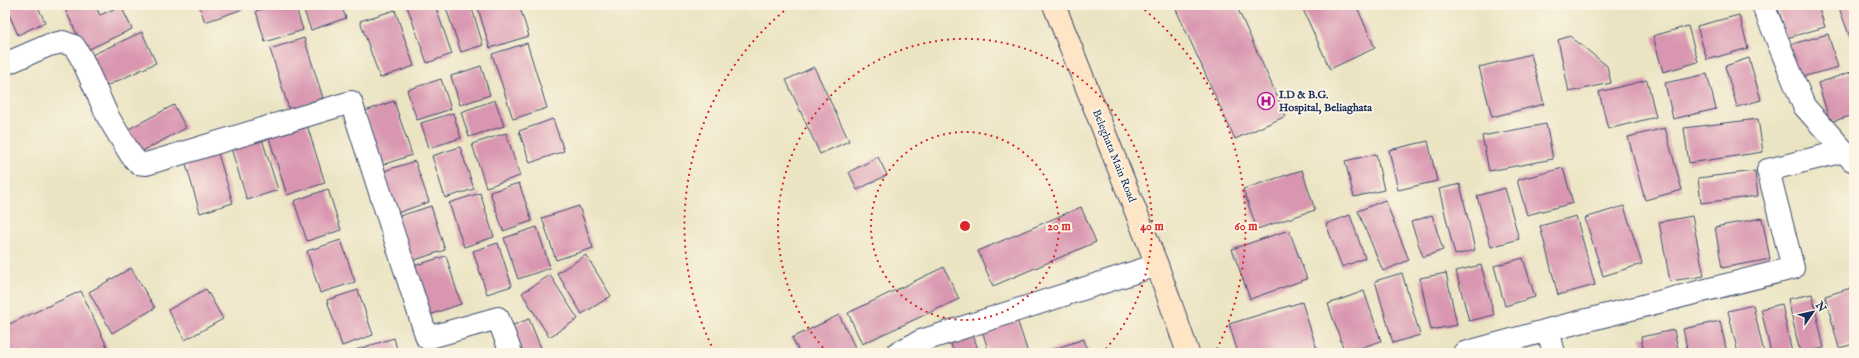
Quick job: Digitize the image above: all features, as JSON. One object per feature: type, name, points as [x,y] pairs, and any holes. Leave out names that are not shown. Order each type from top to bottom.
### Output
[{"type":"main road","name":"Beleghata Main Road","points":[[1054,5],[1157,265],[1188,353]]},
{"type":"street","points":[[1763,5],[1804,106],[1849,157]]},
{"type":"street","points":[[5,64],[49,45],[64,42],[74,46],[82,59],[108,117],[131,155],[138,163],[146,164],[351,102],[427,338],[498,318],[511,353]]},
{"type":"street","points":[[1464,353],[1548,330],[1793,268],[1768,170],[1849,157]]},
{"type":"street","points":[[897,353],[921,341],[1157,265]]},
{"type":"street","points":[[1548,330],[1554,353]]},
{"type":"building","points":[[5,5],[37,5],[45,22],[18,35]]},
{"type":"building","points":[[63,5],[95,5],[100,15],[121,6],[132,29],[85,51]]},
{"type":"building","points":[[199,5],[242,5],[243,9],[205,22]]},
{"type":"building","points":[[275,5],[295,5],[303,30],[265,42],[256,11]]},
{"type":"building","points":[[302,5],[341,5],[346,18],[311,30]]},
{"type":"building","points":[[435,5],[452,54],[427,63],[407,6]]},
{"type":"building","points":[[445,5],[471,5],[483,45],[461,52]]},
{"type":"building","points":[[477,5],[519,5],[529,36],[490,48]]},
{"type":"building","points":[[1174,5],[1236,5],[1286,116],[1235,139]]},
{"type":"building","points":[[1301,5],[1356,5],[1375,48],[1330,69]]},
{"type":"building","points":[[1777,5],[1818,5],[1825,27],[1787,38]]},
{"type":"building","points":[[1838,5],[1854,5],[1854,48]]},
{"type":"building","points":[[395,10],[414,66],[380,78],[360,21]]},
{"type":"building","points":[[1739,15],[1748,48],[1707,60],[1697,26]]},
{"type":"building","points":[[1688,26],[1698,62],[1663,72],[1653,36]]},
{"type":"building","points":[[142,32],[156,63],[100,89],[85,58]]},
{"type":"building","points":[[1828,34],[1838,67],[1795,79],[1785,46]]},
{"type":"building","points":[[1570,36],[1607,66],[1611,83],[1569,92],[1558,40]]},
{"type":"building","points":[[304,38],[323,98],[289,109],[270,49]]},
{"type":"building","points":[[527,43],[547,108],[513,119],[492,54]]},
{"type":"building","points":[[1531,54],[1544,104],[1492,117],[1479,67]]},
{"type":"building","points":[[1749,58],[1761,100],[1737,107],[1725,66]]},
{"type":"building","points":[[481,66],[490,95],[460,105],[451,76]]},
{"type":"building","points":[[814,67],[849,141],[820,154],[786,80]]},
{"type":"building","points":[[1854,71],[1854,115],[1830,122],[1818,83]]},
{"type":"building","points":[[1707,74],[1716,109],[1673,119],[1665,83]]},
{"type":"building","points":[[441,79],[451,109],[417,120],[407,90]]},
{"type":"building","points":[[1647,80],[1656,117],[1608,129],[1599,92]]},
{"type":"building","points":[[495,100],[504,126],[469,137],[461,112]]},
{"type":"building","points":[[394,101],[412,155],[382,165],[365,111]]},
{"type":"building","points":[[174,105],[186,128],[137,154],[125,131]]},
{"type":"building","points":[[453,113],[461,138],[429,148],[421,123]]},
{"type":"building","points":[[553,119],[564,151],[530,163],[519,131]]},
{"type":"building","points":[[1758,119],[1763,152],[1689,163],[1684,128]]},
{"type":"building","points":[[306,122],[325,183],[287,195],[268,135]]},
{"type":"building","points":[[1546,124],[1553,159],[1489,171],[1482,136]]},
{"type":"building","points":[[1665,128],[1682,190],[1645,200],[1628,137]]},
{"type":"building","points":[[506,133],[520,176],[486,187],[472,144]]},
{"type":"building","points":[[262,139],[278,190],[247,200],[231,148]]},
{"type":"building","points":[[1428,141],[1437,181],[1398,190],[1389,150]]},
{"type":"building","points":[[216,147],[233,203],[200,213],[184,157]]},
{"type":"building","points":[[460,147],[474,189],[445,198],[432,156]]},
{"type":"building","points":[[1376,154],[1384,190],[1354,197],[1345,161]]},
{"type":"building","points":[[878,157],[887,175],[857,190],[849,172]]},
{"type":"building","points":[[415,161],[429,202],[397,213],[384,171]]},
{"type":"building","points":[[1563,168],[1573,203],[1527,215],[1517,180]]},
{"type":"building","points":[[1302,170],[1315,210],[1257,229],[1243,189]]},
{"type":"building","points":[[1755,171],[1758,196],[1701,203],[1698,178]]},
{"type":"building","points":[[519,183],[532,221],[503,231],[490,192]]},
{"type":"building","points":[[1460,184],[1475,250],[1455,255],[1439,189]]},
{"type":"building","points":[[1505,188],[1519,239],[1491,247],[1477,196]]},
{"type":"building","points":[[328,189],[341,230],[307,241],[294,201]]},
{"type":"building","points":[[480,193],[494,237],[464,247],[449,203]]},
{"type":"building","points":[[1385,200],[1409,260],[1383,271],[1358,211]]},
{"type":"building","points":[[431,206],[445,250],[412,261],[397,217]]},
{"type":"building","points":[[579,206],[593,248],[556,260],[542,218]]},
{"type":"building","points":[[1624,206],[1642,264],[1603,276],[1585,218]]},
{"type":"building","points":[[1081,207],[1096,242],[993,286],[978,251]]},
{"type":"building","points":[[1350,215],[1365,258],[1342,267],[1326,224]]},
{"type":"building","points":[[1432,215],[1443,250],[1423,257],[1411,222]]},
{"type":"building","points":[[1576,216],[1595,285],[1558,295],[1540,226]]},
{"type":"building","points":[[1692,216],[1704,276],[1670,281],[1659,222]]},
{"type":"building","points":[[1762,218],[1770,259],[1722,268],[1715,227]]},
{"type":"building","points":[[537,227],[550,268],[518,279],[504,238]]},
{"type":"building","points":[[1289,230],[1307,279],[1250,299],[1232,249]]},
{"type":"building","points":[[341,240],[355,282],[320,293],[307,251]]},
{"type":"building","points":[[498,243],[512,286],[487,294],[473,251]]},
{"type":"building","points":[[586,255],[611,296],[582,314],[557,273]]},
{"type":"building","points":[[446,256],[461,304],[429,315],[413,266]]},
{"type":"building","points":[[1523,258],[1535,297],[1505,306],[1494,266]]},
{"type":"building","points":[[1481,265],[1494,315],[1469,321],[1456,271]]},
{"type":"building","points":[[944,267],[959,299],[862,344],[848,313]]},
{"type":"building","points":[[131,268],[155,308],[112,333],[89,292]]},
{"type":"building","points":[[1402,273],[1420,335],[1393,343],[1375,281]]},
{"type":"building","points":[[1446,273],[1457,325],[1431,330],[1420,278]]},
{"type":"building","points":[[550,275],[578,319],[549,337],[522,293]]},
{"type":"building","points":[[1854,287],[1854,344],[1839,348],[1825,296]]},
{"type":"building","points":[[206,289],[223,319],[185,340],[168,310]]},
{"type":"building","points":[[358,290],[373,335],[342,346],[327,300]]},
{"type":"building","points":[[81,291],[110,353],[5,353],[5,326]]},
{"type":"building","points":[[1364,291],[1381,341],[1345,353],[1328,304]]},
{"type":"building","points":[[1812,294],[1824,348],[1800,353],[1788,299]]},
{"type":"building","points":[[1302,302],[1318,353],[1238,353],[1229,324]]},
{"type":"building","points":[[1782,304],[1792,353],[1771,353],[1761,309]]},
{"type":"building","points":[[1753,305],[1764,353],[1738,353],[1728,311]]},
{"type":"building","points":[[839,315],[855,347],[843,353],[800,353],[792,338]]},
{"type":"building","points":[[1016,316],[1028,353],[989,353],[981,327]]},
{"type":"building","points":[[529,319],[543,353],[518,353],[508,327]]},
{"type":"building","points":[[1720,321],[1727,353],[1688,353],[1683,329]]},
{"type":"building","points":[[1674,330],[1679,353],[1644,353],[1641,337]]},
{"type":"building","points":[[973,334],[979,353],[954,353],[950,341]]},
{"type":"building","points":[[394,338],[398,353],[355,353],[355,350]]},
{"type":"building","points":[[1084,339],[1088,353],[1042,353]]},
{"type":"place","name":"I.D & B.G. Hospital, Beliaghata","points":[[1266,101]]}]
